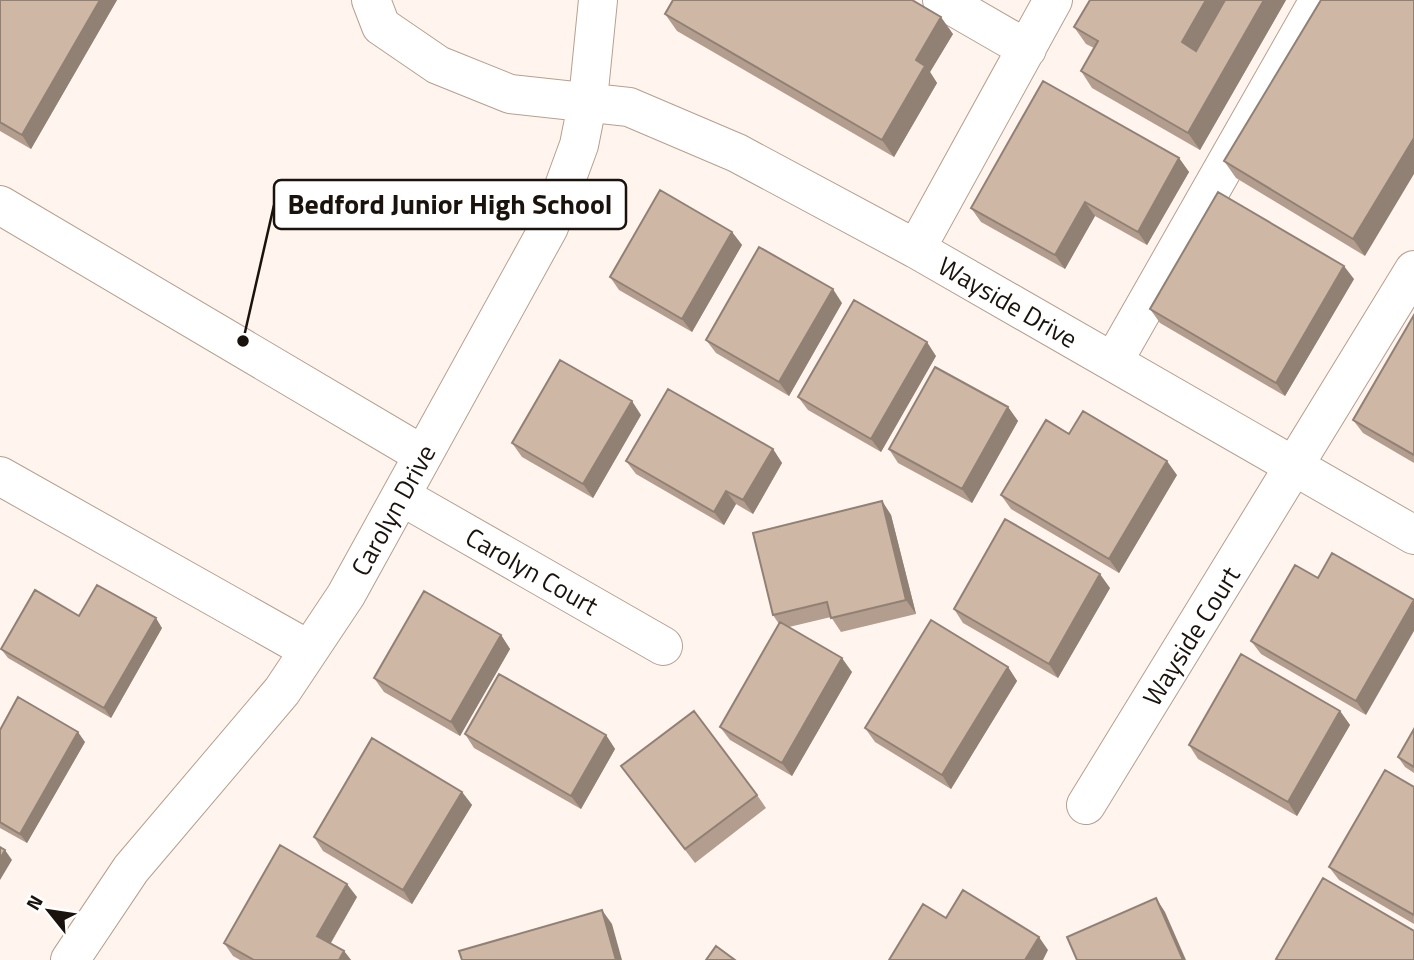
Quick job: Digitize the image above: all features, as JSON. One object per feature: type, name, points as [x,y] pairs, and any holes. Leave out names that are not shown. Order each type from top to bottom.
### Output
[{"type":"street","name":"Wayside Drive","points":[[371,0],[381,26],[438,65],[510,94],[588,100],[629,107],[737,153],[916,249],[1414,535]]},
{"type":"street","name":"Carolyn Drive","points":[[70,960],[131,869],[282,691],[346,595],[549,227],[579,145],[588,100],[598,0]]},
{"type":"street","points":[[942,0],[1027,49]]},
{"type":"street","points":[[916,249],[1053,0]]},
{"type":"street","points":[[1113,362],[1319,0]]},
{"type":"street","points":[[0,205],[423,456]]},
{"type":"street","name":"Wayside Court","points":[[1087,805],[1414,271]]},
{"type":"street","points":[[0,476],[309,650]]},
{"type":"street","name":"Carolyn Court","points":[[401,496],[663,646]]},
{"type":"building","points":[[0,0],[100,0],[22,135],[0,122]]},
{"type":"building","points":[[673,0],[912,0],[941,17],[916,60],[925,66],[882,140],[665,14]]},
{"type":"building","points":[[1090,0],[1206,0],[1182,42],[1196,51],[1225,0],[1264,0],[1188,133],[1081,71],[1098,41],[1074,27]]},
{"type":"building","points":[[1321,0],[1414,0],[1414,138],[1353,239],[1224,161]]},
{"type":"building","points":[[1043,81],[1179,158],[1138,232],[1085,202],[1055,255],[971,208]]},
{"type":"building","points":[[660,190],[732,232],[682,319],[610,277]]},
{"type":"building","points":[[1218,192],[1344,266],[1276,383],[1150,309]]},
{"type":"building","points":[[759,247],[833,289],[779,382],[706,340]]},
{"type":"building","points":[[854,300],[927,342],[871,439],[798,397]]},
{"type":"building","points":[[1414,315],[1414,455],[1353,420]]},
{"type":"building","points":[[560,360],[632,401],[583,484],[512,443]]},
{"type":"building","points":[[935,367],[1008,407],[962,489],[889,449]]},
{"type":"building","points":[[668,389],[773,449],[743,500],[726,491],[714,512],[626,461]]},
{"type":"building","points":[[1083,411],[1167,461],[1109,559],[1001,495],[1046,420],[1069,434]]},
{"type":"building","points":[[882,501],[906,600],[831,618],[827,602],[773,615],[753,533]]},
{"type":"building","points":[[1005,519],[1100,574],[1049,664],[954,609]]},
{"type":"building","points":[[1332,553],[1414,600],[1356,701],[1251,641],[1295,565],[1318,578]]},
{"type":"building","points":[[97,585],[156,618],[104,708],[1,649],[35,590],[79,616]]},
{"type":"building","points":[[424,591],[501,635],[451,722],[374,678]]},
{"type":"building","points":[[931,620],[1008,667],[942,775],[865,728]]},
{"type":"building","points":[[780,622],[842,658],[782,763],[720,727]]},
{"type":"building","points":[[1241,654],[1340,711],[1288,802],[1189,745]]},
{"type":"building","points":[[499,674],[606,735],[571,796],[465,734]]},
{"type":"building","points":[[18,697],[78,732],[20,834],[0,822],[0,730]]},
{"type":"building","points":[[694,711],[757,795],[685,849],[621,766]]},
{"type":"building","points":[[1414,729],[1414,767],[1398,757]]},
{"type":"building","points":[[372,738],[462,792],[403,890],[314,837]]},
{"type":"building","points":[[1385,770],[1414,787],[1414,915],[1329,867]]},
{"type":"building","points":[[280,845],[347,884],[317,936],[344,951],[339,960],[254,960],[224,943]]},
{"type":"building","points":[[1323,878],[1414,931],[1414,960],[1276,959]]},
{"type":"building","points":[[963,890],[1039,937],[1025,960],[889,960],[923,904],[946,918]]},
{"type":"building","points":[[1156,898],[1183,960],[1077,960],[1067,937]]},
{"type":"building","points":[[602,910],[616,960],[462,960],[459,951]]},
{"type":"building","points":[[716,946],[735,960],[706,960]]},
{"type":"place","name":"Bedford Junior High School","points":[[243,341]]}]
